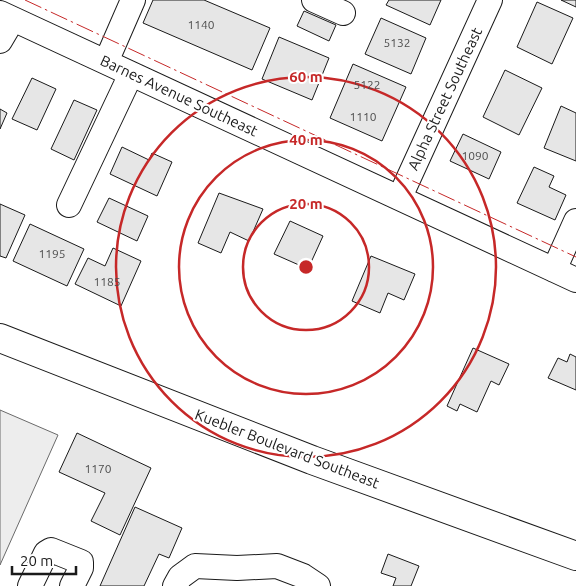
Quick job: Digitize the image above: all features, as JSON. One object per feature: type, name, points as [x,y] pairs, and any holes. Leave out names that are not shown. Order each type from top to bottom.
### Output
[{"type":"main road","name":"Kuebler Boulevard Southeast","points":[[0,338],[312,460],[576,556]]},
{"type":"street","points":[[106,62],[133,0]]},
{"type":"street","points":[[314,0],[343,13]]},
{"type":"street","name":"Alpha Street Southeast","points":[[400,198],[490,0]]},
{"type":"street","points":[[0,41],[6,16]]},
{"type":"street","name":"Barnes Avenue Southeast","points":[[6,16],[576,280]]},
{"type":"street","points":[[69,205],[131,74]]},
{"type":"street","points":[[554,270],[576,220]]},
{"type":"street","points":[[30,586],[46,553],[51,550],[81,562],[81,568],[72,586]]},
{"type":"street","points":[[175,586],[180,576],[195,566],[237,568],[277,566],[303,576],[318,586]]},
{"type":"shaded area","points":[[0,410],[58,435],[0,565]]},
{"type":"building","points":[[153,0],[204,0],[270,28],[252,70],[143,23]]},
{"type":"building","points":[[389,0],[441,0],[430,25],[386,5]]},
{"type":"building","points":[[561,0],[576,0],[576,7]]},
{"type":"building","points":[[537,2],[573,18],[552,64],[517,47]]},
{"type":"building","points":[[304,11],[336,25],[329,41],[297,26]]},
{"type":"building","points":[[381,18],[426,38],[411,74],[365,54]]},
{"type":"building","points":[[279,37],[329,58],[312,100],[262,79]]},
{"type":"building","points":[[353,64],[406,87],[382,141],[330,118]]},
{"type":"building","points":[[505,70],[542,88],[519,135],[483,117]]},
{"type":"building","points":[[32,78],[56,89],[37,130],[12,119]]},
{"type":"building","points":[[74,100],[97,110],[74,160],[51,149]]},
{"type":"building","points":[[561,106],[576,113],[576,161],[544,148]]},
{"type":"building","points":[[0,109],[7,113],[0,129]]},
{"type":"building","points":[[463,134],[501,152],[489,179],[450,161]]},
{"type":"building","points":[[122,147],[149,160],[152,153],[172,162],[157,196],[110,174]]},
{"type":"building","points":[[534,167],[554,176],[549,187],[566,195],[555,220],[517,203]]},
{"type":"building","points":[[219,193],[263,209],[249,241],[230,232],[221,253],[198,243]]},
{"type":"building","points":[[109,198],[148,216],[137,241],[97,222]]},
{"type":"building","points":[[0,204],[25,215],[6,258],[0,256]]},
{"type":"building","points":[[290,221],[323,236],[308,269],[274,254]]},
{"type":"building","points":[[30,224],[84,249],[67,286],[13,261]]},
{"type":"building","points":[[113,248],[141,261],[121,306],[75,284],[88,258],[105,266]]},
{"type":"building","points":[[371,256],[415,274],[404,300],[388,293],[380,313],[352,301]]},
{"type":"building","points":[[473,348],[509,364],[499,385],[491,381],[477,412],[460,404],[457,411],[447,406]]},
{"type":"building","points":[[570,354],[576,357],[576,390],[548,378],[558,358],[567,362]]},
{"type":"building","points":[[77,433],[151,468],[120,535],[91,521],[105,493],[59,472]]},
{"type":"building","points":[[135,507],[182,528],[169,558],[159,554],[144,586],[100,586]]},
{"type":"building","points":[[388,554],[419,566],[411,586],[393,586],[396,578],[381,573]]},
{"type":"power","points":[[25,0],[576,257]]}]
